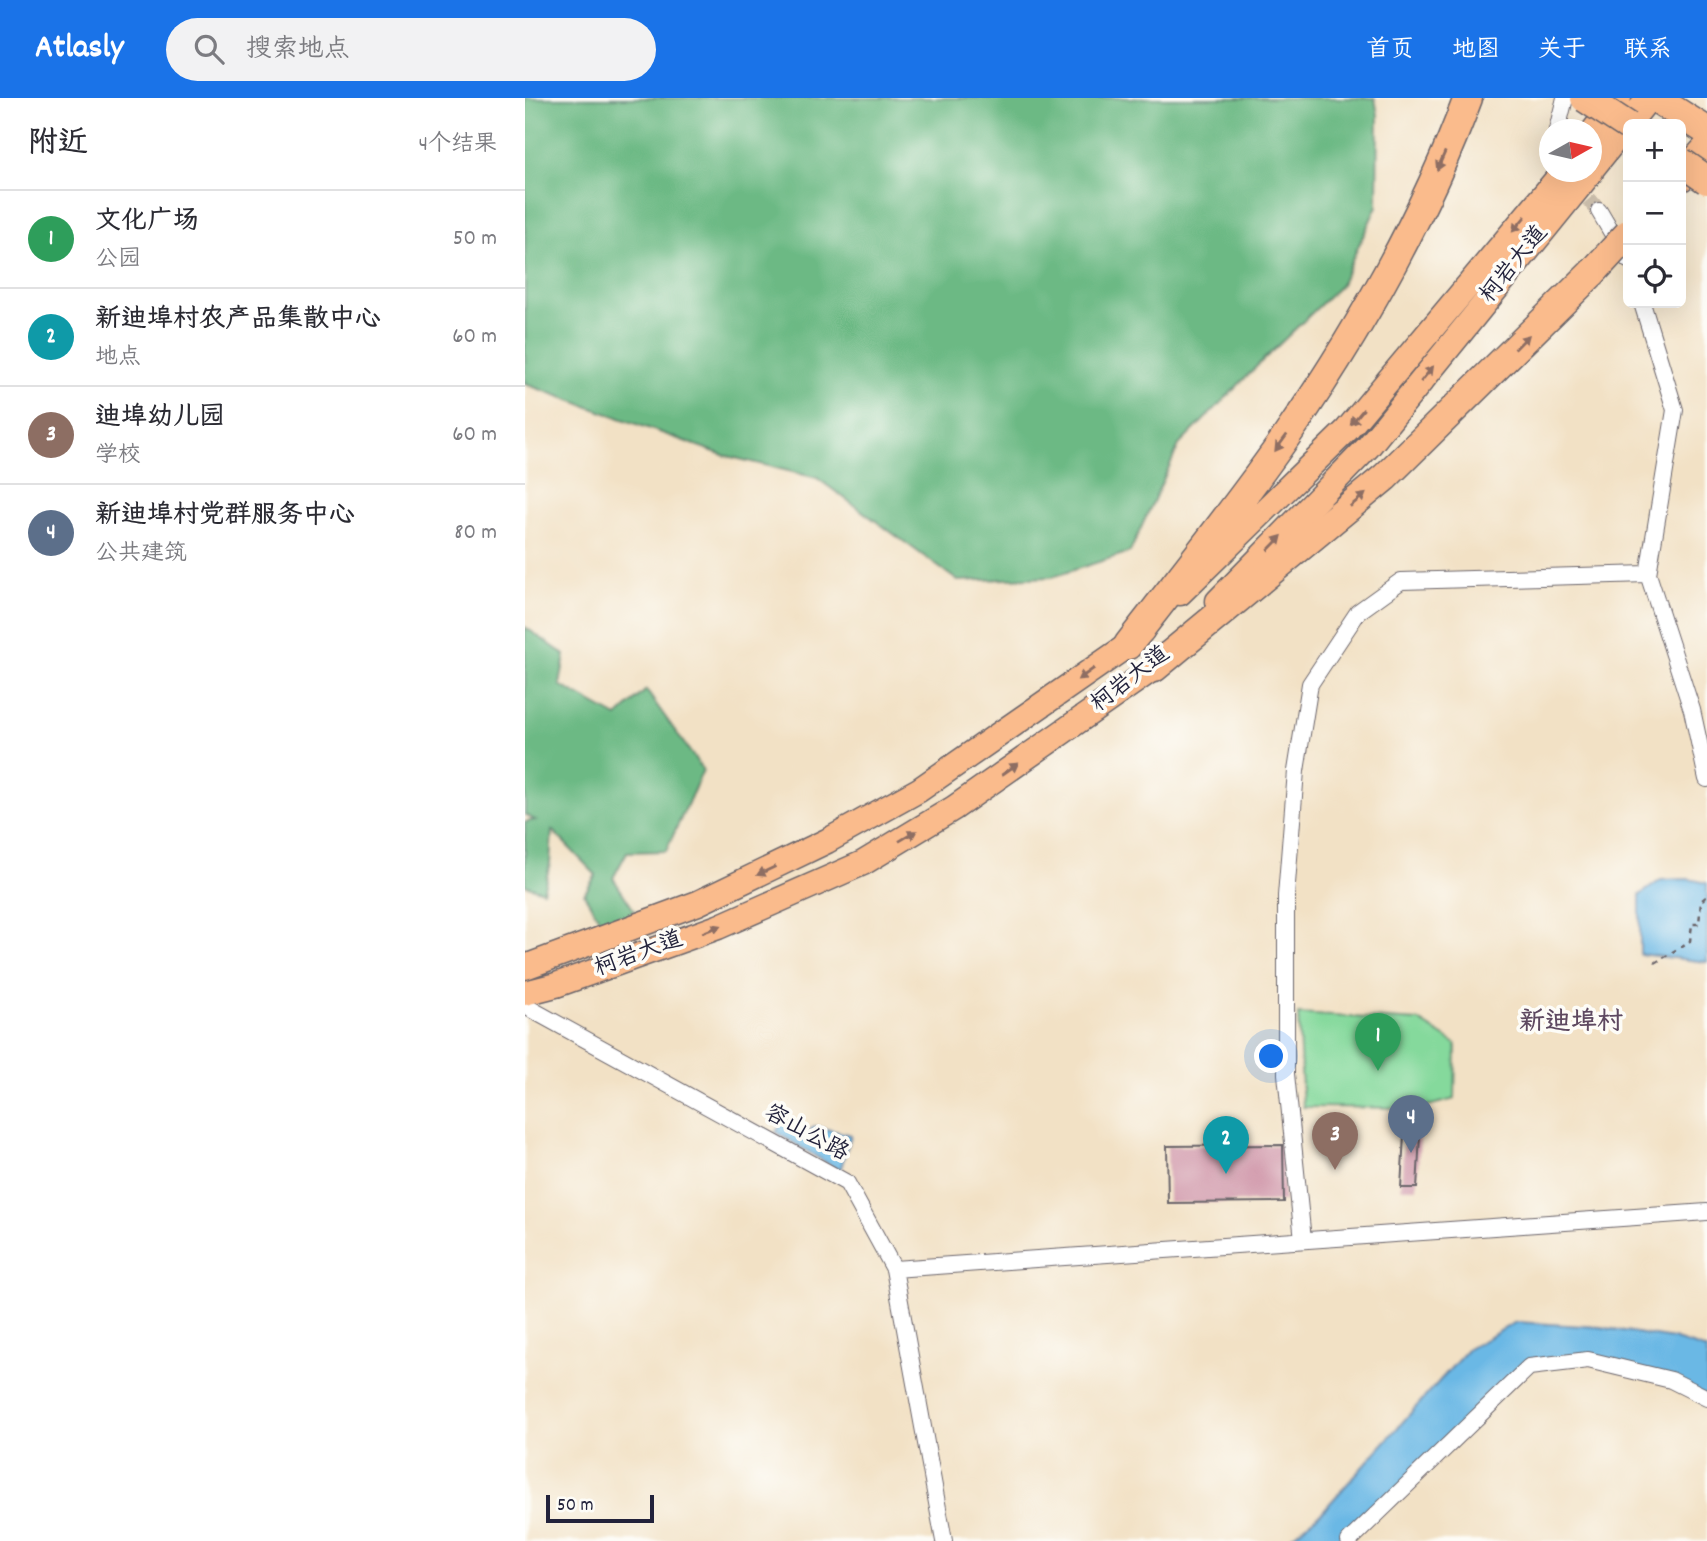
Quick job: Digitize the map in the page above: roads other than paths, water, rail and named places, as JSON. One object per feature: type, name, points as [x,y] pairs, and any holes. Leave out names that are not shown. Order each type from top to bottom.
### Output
[{"type":"highway","points":[[1128,645],[1288,434],[1363,318],[1420,211],[1468,98]]},
{"type":"highway","points":[[1585,98],[1623,123]]},
{"type":"highway","points":[[1655,98],[1707,131]]},
{"type":"highway","points":[[1686,171],[1707,148]]},
{"type":"highway","points":[[1686,165],[1707,180]]},
{"type":"highway","points":[[1154,668],[1385,477],[1623,239]]},
{"type":"main road","points":[[1602,120],[1619,98]]},
{"type":"main road","name":"柯岩大道","points":[[1602,157],[1649,98]]},
{"type":"main road","name":"柯岩大道","points":[[530,966],[698,903],[827,841],[919,790],[1128,645],[1347,430],[1555,182]]},
{"type":"main road","name":"柯岩大道","points":[[525,993],[556,985],[718,927],[863,863],[954,808],[1154,668],[1368,447],[1582,182]]},
{"type":"street","points":[[1560,119],[1565,98]]},
{"type":"street","points":[[1599,211],[1623,252]]},
{"type":"street","points":[[1644,308],[1675,410],[1648,574],[1692,710],[1707,779]]},
{"type":"street","points":[[1303,1240],[1286,1074],[1286,897],[1296,771],[1310,684],[1358,612],[1401,581],[1648,574]]},
{"type":"street","name":"容山公路","points":[[525,1006],[847,1183],[894,1269],[944,1541]]},
{"type":"street","points":[[894,1269],[1707,1212]]},
{"type":"street","points":[[1349,1541],[1529,1367],[1588,1360],[1671,1380],[1707,1398]]},
{"type":"water","points":[[1689,879],[1707,883],[1707,962],[1640,954],[1640,895],[1661,880]]},
{"type":"water","points":[[785,1119],[808,1133],[814,1126],[851,1135],[840,1171],[776,1132]]},
{"type":"water","points":[[1516,1322],[1600,1327],[1673,1339],[1707,1350],[1707,1395],[1591,1358],[1528,1363],[1346,1541],[1286,1541],[1323,1511],[1468,1349]]},
{"type":"tunnel","points":[[1574,182],[1599,211]]},
{"type":"place","name":"文化广场","points":[[1378,1071]]},
{"type":"place","name":"新迪埠村党群服务中心","points":[[1411,1153]]},
{"type":"place","name":"迪埠幼儿园","points":[[1335,1170]]},
{"type":"place","name":"新迪埠村农产品集散中心","points":[[1226,1174]]},
{"type":"district","name":"新迪埠村","points":[[1571,1023]]}]
